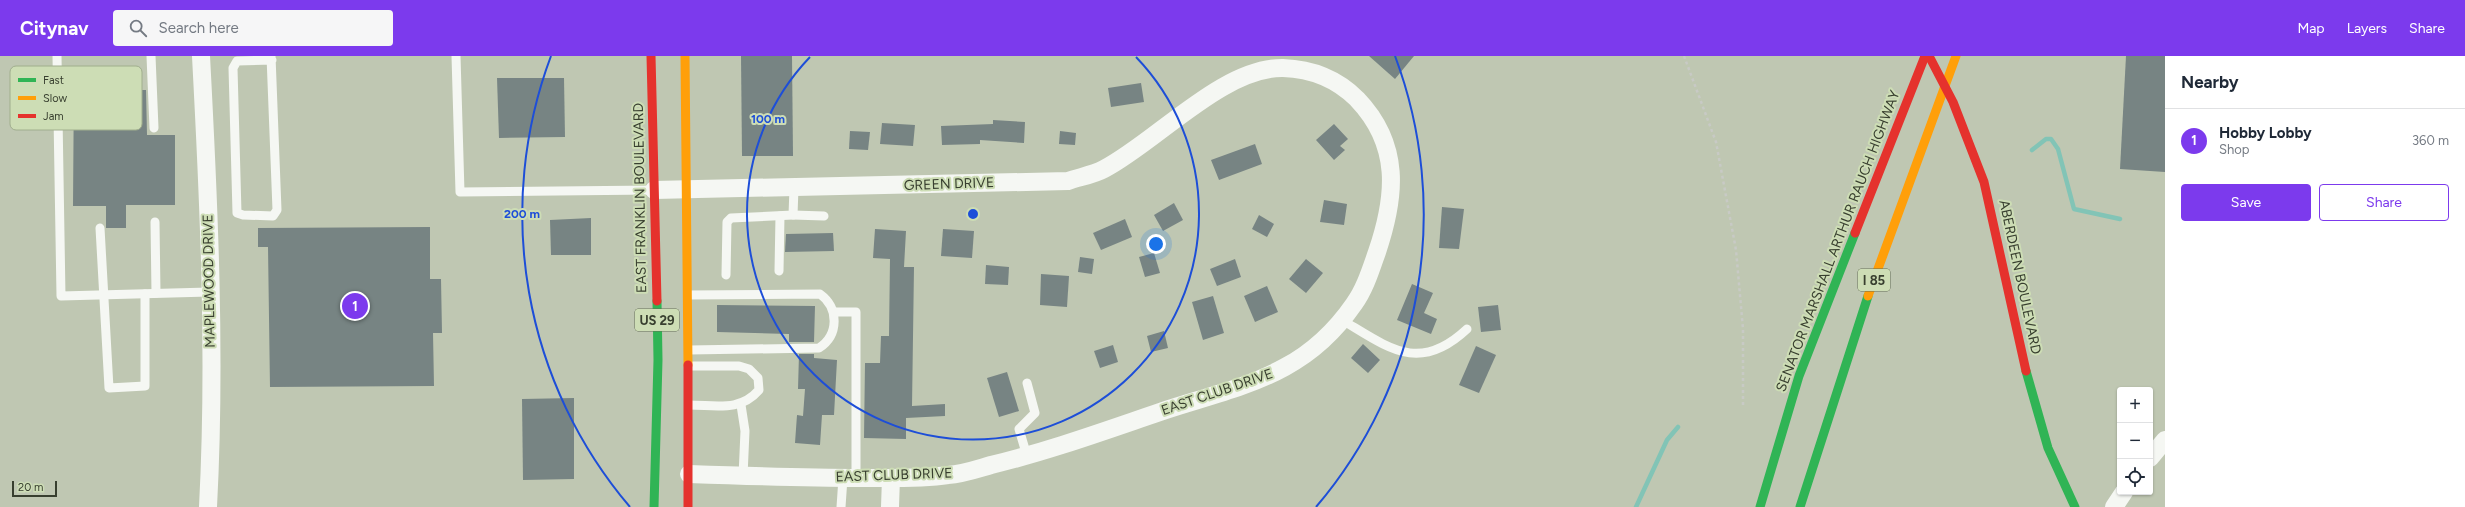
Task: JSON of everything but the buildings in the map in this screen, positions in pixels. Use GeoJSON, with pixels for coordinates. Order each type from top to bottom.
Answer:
{"type":"FeatureCollection","features":[{"type":"Feature","properties":{"kind":"main road","name":"EAST FRANKLIN BOULEVARD"},"geometry":{"type":"LineString","coordinates":[[651,56],[658,360],[654,507]]}},
{"type":"Feature","properties":{"kind":"main road","name":"US 29"},"geometry":{"type":"LineString","coordinates":[[685,56],[688,191],[688,507]]}},
{"type":"Feature","properties":{"kind":"main road","name":"SENATOR MARSHALL ARTHUR RAUCH HIGHWAY"},"geometry":{"type":"LineString","coordinates":[[1760,507],[1799,376],[1925,56]]}},
{"type":"Feature","properties":{"kind":"main road","name":"ABERDEEN BOULEVARD"},"geometry":{"type":"LineString","coordinates":[[1929,56],[1974,151],[1997,232],[2033,402],[2048,448],[2075,507]]}},
{"type":"Feature","properties":{"kind":"main road","name":"I 85"},"geometry":{"type":"LineString","coordinates":[[1800,507],[1854,336],[1956,56]]}},
{"type":"Feature","properties":{"kind":"street","name":"MAPLEWOOD DRIVE"},"geometry":{"type":"LineString","coordinates":[[201,56],[212,420],[208,507]]}},
{"type":"Feature","properties":{"kind":"street","name":"EAST CLUB DRIVE"},"geometry":{"type":"LineString","coordinates":[[689,474],[849,478],[948,476],[1027,456],[1236,387],[1281,369],[1310,352],[1342,320],[1356,302],[1370,272],[1390,207],[1392,174],[1385,141],[1368,111],[1344,86],[1314,72],[1281,68],[1248,75],[1218,90]]}},
{"type":"Feature","properties":{"kind":"street","name":"GREEN DRIVE"},"geometry":{"type":"LineString","coordinates":[[654,190],[688,191],[1068,181],[1101,171],[1218,90]]}},
{"type":"Feature","properties":{"kind":"street"},"geometry":{"type":"LineString","coordinates":[[2153,454],[2165,440]]}},
{"type":"Feature","properties":{"kind":"street"},"geometry":{"type":"LineString","coordinates":[[890,507],[891,478]]}},
{"type":"Feature","properties":{"kind":"street"},"geometry":{"type":"LineString","coordinates":[[2114,507],[2122,495]]}},
{"type":"Feature","properties":{"kind":"lane"},"geometry":{"type":"LineString","coordinates":[[57,56],[57,66]]}},
{"type":"Feature","properties":{"kind":"lane"},"geometry":{"type":"LineString","coordinates":[[151,56],[154,128]]}},
{"type":"Feature","properties":{"kind":"lane"},"geometry":{"type":"LineString","coordinates":[[456,56],[460,192],[654,190]]}},
{"type":"Feature","properties":{"kind":"lane"},"geometry":{"type":"LineString","coordinates":[[271,58],[277,210],[273,216],[243,215],[237,213],[233,68],[237,61],[271,58]]}},
{"type":"Feature","properties":{"kind":"lane"},"geometry":{"type":"LineString","coordinates":[[59,130],[62,296],[209,292]]}},
{"type":"Feature","properties":{"kind":"lane"},"geometry":{"type":"LineString","coordinates":[[794,188],[794,215]]}},
{"type":"Feature","properties":{"kind":"lane"},"geometry":{"type":"LineString","coordinates":[[726,276],[727,222],[731,218],[794,215],[824,216]]}},
{"type":"Feature","properties":{"kind":"lane"},"geometry":{"type":"LineString","coordinates":[[779,270],[780,216]]}},
{"type":"Feature","properties":{"kind":"lane"},"geometry":{"type":"LineString","coordinates":[[155,222],[156,294]]}},
{"type":"Feature","properties":{"kind":"lane"},"geometry":{"type":"LineString","coordinates":[[100,228],[105,295],[109,388],[145,386],[145,294]]}},
{"type":"Feature","properties":{"kind":"lane"},"geometry":{"type":"LineString","coordinates":[[688,296],[820,294],[829,301],[834,312],[833,330],[827,343],[819,348],[689,350]]}},
{"type":"Feature","properties":{"kind":"lane"},"geometry":{"type":"LineString","coordinates":[[834,312],[856,312],[849,478],[841,507]]}},
{"type":"Feature","properties":{"kind":"lane"},"geometry":{"type":"LineString","coordinates":[[1342,320],[1384,345],[1398,351],[1418,355],[1435,351],[1453,343],[1467,329]]}},
{"type":"Feature","properties":{"kind":"lane"},"geometry":{"type":"LineString","coordinates":[[689,366],[739,366],[749,369],[758,378],[759,390],[751,399],[741,405],[689,405]]}},
{"type":"Feature","properties":{"kind":"lane"},"geometry":{"type":"LineString","coordinates":[[1027,383],[1035,413],[1019,429],[1027,456]]}},
{"type":"Feature","properties":{"kind":"lane"},"geometry":{"type":"LineString","coordinates":[[741,405],[744,430],[743,476]]}},
{"type":"Feature","properties":{"kind":"path"},"geometry":{"type":"LineString","coordinates":[[1684,56],[1716,142],[1736,250],[1743,329],[1743,405]]}},
{"type":"Feature","properties":{"kind":"waterway"},"geometry":{"type":"LineString","coordinates":[[2032,150],[2046,139],[2051,139],[2058,149],[2074,209],[2120,219]]}},
{"type":"Feature","properties":{"kind":"waterway"},"geometry":{"type":"LineString","coordinates":[[1636,507],[1667,440],[1678,427]]}},
{"type":"Feature","properties":{"kind":"traffic: fast"},"geometry":{"type":"LineString","coordinates":[[1760,507],[1799,376],[1855,233]]}},
{"type":"Feature","properties":{"kind":"traffic: fast"},"geometry":{"type":"LineString","coordinates":[[1800,507],[1868,296]]}},
{"type":"Feature","properties":{"kind":"traffic: fast"},"geometry":{"type":"LineString","coordinates":[[654,507],[658,360],[657,301]]}},
{"type":"Feature","properties":{"kind":"traffic: fast"},"geometry":{"type":"LineString","coordinates":[[2026,371],[2048,448],[2075,507]]}},
{"type":"Feature","properties":{"kind":"traffic: slow"},"geometry":{"type":"LineString","coordinates":[[685,56],[688,365]]}},
{"type":"Feature","properties":{"kind":"traffic: slow"},"geometry":{"type":"LineString","coordinates":[[1868,296],[1956,56]]}},
{"type":"Feature","properties":{"kind":"traffic: jam"},"geometry":{"type":"LineString","coordinates":[[651,56],[657,301]]}},
{"type":"Feature","properties":{"kind":"traffic: jam"},"geometry":{"type":"LineString","coordinates":[[1855,233],[1925,56]]}},
{"type":"Feature","properties":{"kind":"traffic: jam"},"geometry":{"type":"LineString","coordinates":[[1929,56],[1953,102],[1984,182],[2026,371]]}},
{"type":"Feature","properties":{"kind":"traffic: jam"},"geometry":{"type":"LineString","coordinates":[[688,365],[688,507]]}},
{"type":"Feature","properties":{"kind":"place","name":"Hobby Lobby"},"geometry":{"type":"Point","coordinates":[355,306]}}]}
